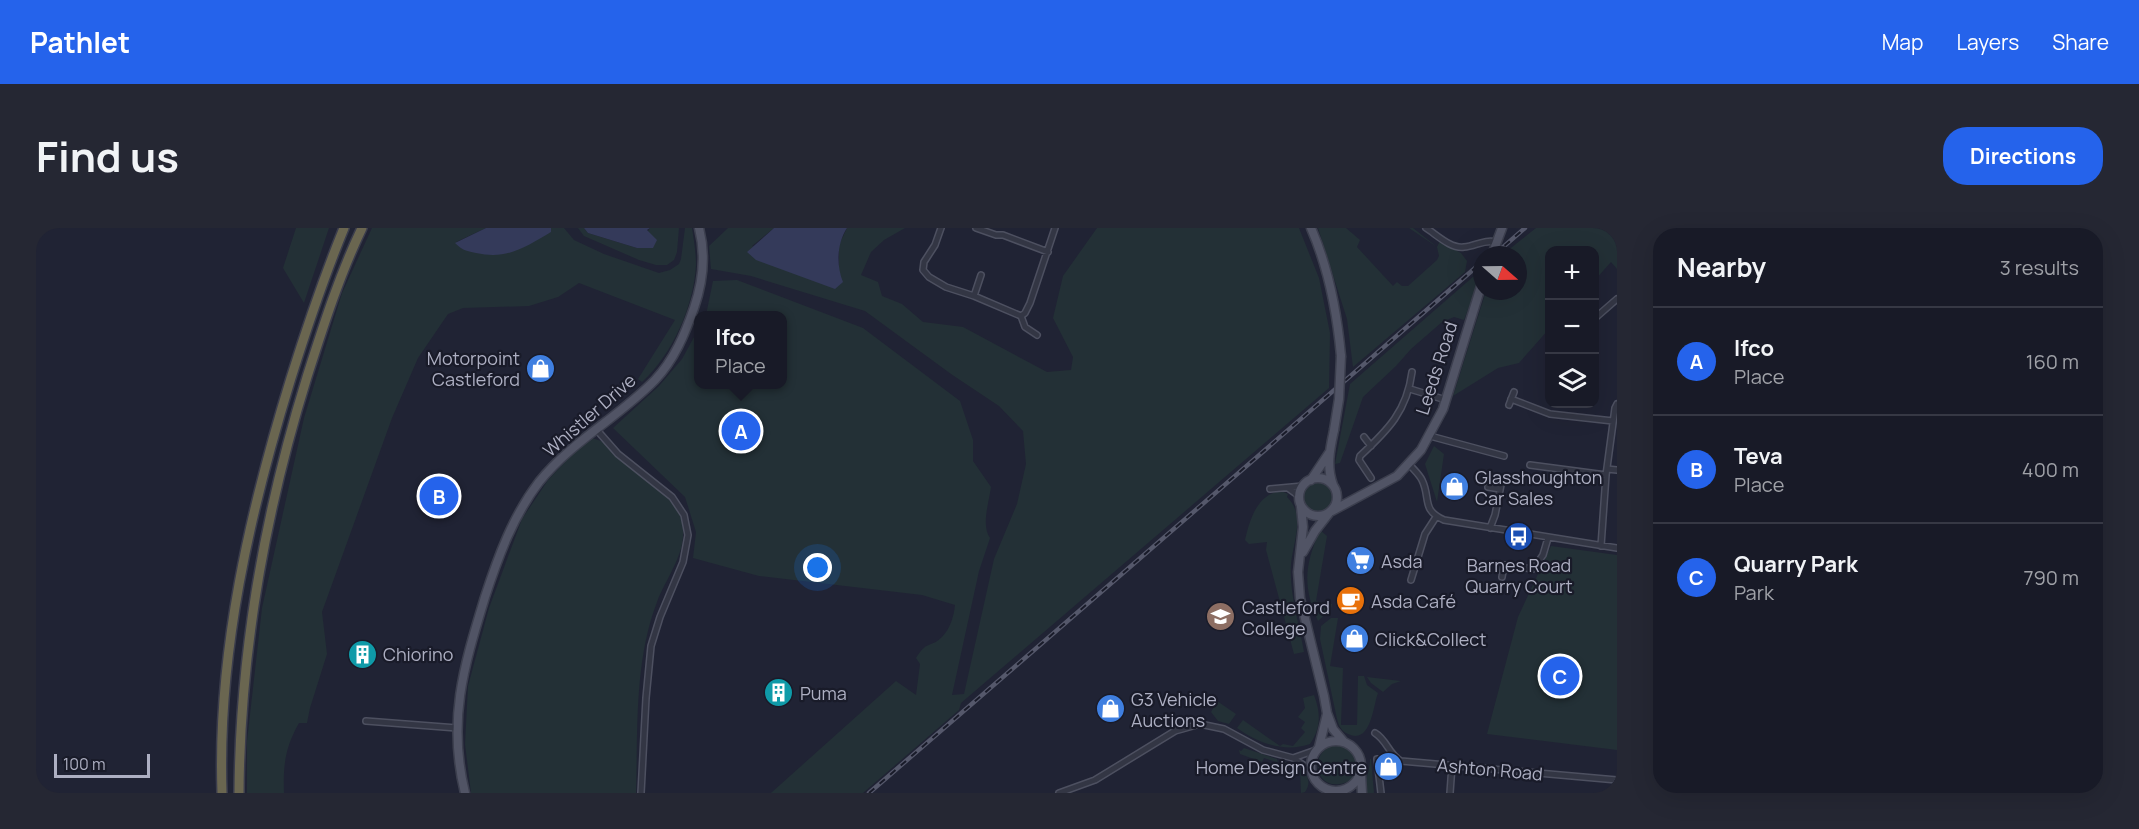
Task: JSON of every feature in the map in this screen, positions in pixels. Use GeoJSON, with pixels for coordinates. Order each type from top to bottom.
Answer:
{"type":"FeatureCollection","features":[{"type":"Feature","properties":{"kind":"highway"},"geometry":{"type":"LineString","coordinates":[[222,793],[228,659],[237,596],[249,537],[278,420],[324,276],[344,228]]}},
{"type":"Feature","properties":{"kind":"highway"},"geometry":{"type":"LineString","coordinates":[[238,793],[244,679],[254,605],[278,483],[291,429],[315,351],[340,280],[362,228]]}},
{"type":"Feature","properties":{"kind":"main road","name":"Whistler Drive"},"geometry":{"type":"LineString","coordinates":[[465,793],[459,764],[457,728],[460,687],[472,638],[509,533],[520,510],[541,480],[573,447],[656,379],[671,359],[684,336],[698,298],[703,270],[703,249],[699,228]]}},
{"type":"Feature","properties":{"kind":"main road"},"geometry":{"type":"LineString","coordinates":[[1301,555],[1337,500],[1329,475],[1329,453],[1340,388],[1341,356],[1337,317],[1320,249],[1311,228]]}},
{"type":"Feature","properties":{"kind":"main road"},"geometry":{"type":"LineString","coordinates":[[1495,246],[1502,228]]}},
{"type":"Feature","properties":{"kind":"main road","name":"Leeds Road"},"geometry":{"type":"LineString","coordinates":[[1330,512],[1354,497],[1378,488],[1397,476],[1421,450],[1446,400],[1477,300]]}},
{"type":"Feature","properties":{"kind":"main road"},"geometry":{"type":"LineString","coordinates":[[1329,453],[1311,480],[1303,486],[1299,496],[1303,527],[1298,573],[1300,598],[1327,713],[1333,729],[1357,752],[1361,761],[1362,793]]}},
{"type":"Feature","properties":{"kind":"main road"},"geometry":{"type":"LineString","coordinates":[[1311,480],[1324,479],[1342,494],[1354,497]]}},
{"type":"Feature","properties":{"kind":"main road"},"geometry":{"type":"LineString","coordinates":[[1301,507],[1310,515],[1318,517],[1330,512]]}},
{"type":"Feature","properties":{"kind":"main road"},"geometry":{"type":"LineString","coordinates":[[1313,793],[1311,763],[1318,748],[1327,713]]}},
{"type":"Feature","properties":{"kind":"main road"},"geometry":{"type":"LineString","coordinates":[[1318,748],[1331,741],[1344,742]]}},
{"type":"Feature","properties":{"kind":"main road"},"geometry":{"type":"LineString","coordinates":[[1312,774],[1323,787],[1333,792],[1352,785],[1360,771]]}},
{"type":"Feature","properties":{"kind":"street"},"geometry":{"type":"LineString","coordinates":[[941,228],[935,245],[924,262],[923,270],[929,277],[946,287],[1021,316],[1025,327],[1037,335]]}},
{"type":"Feature","properties":{"kind":"street"},"geometry":{"type":"LineString","coordinates":[[976,228],[1003,235],[1048,252]]}},
{"type":"Feature","properties":{"kind":"street"},"geometry":{"type":"LineString","coordinates":[[1021,316],[1025,314],[1030,303],[1055,228]]}},
{"type":"Feature","properties":{"kind":"street"},"geometry":{"type":"LineString","coordinates":[[1426,228],[1455,246],[1464,247],[1483,241],[1497,242]]}},
{"type":"Feature","properties":{"kind":"street"},"geometry":{"type":"LineString","coordinates":[[974,296],[981,275]]}},
{"type":"Feature","properties":{"kind":"street"},"geometry":{"type":"LineString","coordinates":[[1599,315],[1617,299]]}},
{"type":"Feature","properties":{"kind":"street"},"geometry":{"type":"LineString","coordinates":[[1371,478],[1359,460],[1360,456],[1385,433],[1401,410],[1410,389],[1412,372]]}},
{"type":"Feature","properties":{"kind":"street"},"geometry":{"type":"LineString","coordinates":[[1410,389],[1446,400]]}},
{"type":"Feature","properties":{"kind":"street"},"geometry":{"type":"LineString","coordinates":[[1514,392],[1510,402],[1550,414],[1613,421]]}},
{"type":"Feature","properties":{"kind":"street"},"geometry":{"type":"LineString","coordinates":[[1601,546],[1606,472],[1617,404]]}},
{"type":"Feature","properties":{"kind":"street"},"geometry":{"type":"LineString","coordinates":[[596,429],[618,454],[672,497],[684,515],[688,535],[683,562],[660,617],[651,646],[646,698],[642,793]]}},
{"type":"Feature","properties":{"kind":"street"},"geometry":{"type":"LineString","coordinates":[[1430,436],[1504,456]]}},
{"type":"Feature","properties":{"kind":"street"},"geometry":{"type":"LineString","coordinates":[[1364,437],[1371,446]]}},
{"type":"Feature","properties":{"kind":"street"},"geometry":{"type":"LineString","coordinates":[[1409,464],[1421,478],[1429,509],[1436,517],[1617,548]]}},
{"type":"Feature","properties":{"kind":"street"},"geometry":{"type":"LineString","coordinates":[[1530,465],[1606,472],[1617,470]]}},
{"type":"Feature","properties":{"kind":"street"},"geometry":{"type":"LineString","coordinates":[[1490,528],[1502,480]]}},
{"type":"Feature","properties":{"kind":"street"},"geometry":{"type":"LineString","coordinates":[[1270,489],[1303,486]]}},
{"type":"Feature","properties":{"kind":"street"},"geometry":{"type":"LineString","coordinates":[[1286,487],[1299,496]]}},
{"type":"Feature","properties":{"kind":"street"},"geometry":{"type":"LineString","coordinates":[[1488,487],[1500,489]]}},
{"type":"Feature","properties":{"kind":"street"},"geometry":{"type":"LineString","coordinates":[[1411,580],[1425,534],[1436,517]]}},
{"type":"Feature","properties":{"kind":"street"},"geometry":{"type":"LineString","coordinates":[[1502,577],[1504,565],[1533,569],[1543,555],[1548,538]]}},
{"type":"Feature","properties":{"kind":"street"},"geometry":{"type":"LineString","coordinates":[[366,721],[457,728]]}},
{"type":"Feature","properties":{"kind":"street"},"geometry":{"type":"LineString","coordinates":[[1059,793],[1095,780],[1175,731],[1200,724],[1224,729],[1263,750],[1293,758],[1312,774]]}},
{"type":"Feature","properties":{"kind":"street","name":"Ashton Road"},"geometry":{"type":"LineString","coordinates":[[1375,733],[1382,738],[1397,760],[1617,780]]}},
{"type":"Feature","properties":{"kind":"street"},"geometry":{"type":"LineString","coordinates":[[1293,758],[1318,748]]}},
{"type":"Feature","properties":{"kind":"street"},"geometry":{"type":"LineString","coordinates":[[1377,759],[1381,793]]}},
{"type":"Feature","properties":{"kind":"street"},"geometry":{"type":"LineString","coordinates":[[1450,793],[1452,765]]}},
{"type":"Feature","properties":{"kind":"shaded area"},"geometry":{"type":"Polygon","coordinates":[[[296,228],[329,228],[304,303],[283,268],[296,228]]]}},
{"type":"Feature","properties":{"kind":"shaded area"},"geometry":{"type":"Polygon","coordinates":[[[372,228],[486,228],[456,242],[551,232],[551,228],[564,228],[574,240],[604,254],[659,273],[679,264],[685,228],[692,228],[696,260],[691,297],[672,344],[653,371],[642,382],[638,379],[675,320],[579,283],[558,297],[529,306],[463,308],[448,314],[418,358],[392,418],[322,612],[327,654],[307,723],[299,723],[288,749],[284,793],[247,793],[247,741],[262,608],[304,418],[342,293],[372,228]]]}},
{"type":"Feature","properties":{"kind":"shaded area"},"geometry":{"type":"Polygon","coordinates":[[[578,228],[584,228],[588,233],[637,248],[650,228],[679,228],[677,252],[674,260],[667,265],[656,265],[584,236],[578,228]]]}},
{"type":"Feature","properties":{"kind":"shaded area"},"geometry":{"type":"Polygon","coordinates":[[[728,228],[774,228],[752,246],[839,274],[839,245],[847,228],[905,228],[884,240],[871,252],[861,275],[878,282],[882,296],[902,304],[923,322],[963,327],[1047,372],[1071,370],[1073,357],[1053,318],[1063,276],[1097,228],[1299,228],[1319,278],[1330,333],[1329,388],[961,703],[959,710],[863,793],[771,793],[896,681],[916,695],[920,664],[916,658],[926,646],[945,634],[954,614],[955,605],[922,595],[759,576],[693,558],[696,532],[685,497],[613,428],[659,386],[682,359],[694,337],[694,389],[787,389],[787,311],[707,311],[713,281],[737,280],[863,328],[960,401],[973,440],[973,461],[991,487],[986,520],[987,533],[990,538],[979,571],[952,695],[964,694],[994,559],[1017,504],[1026,464],[1023,431],[999,406],[865,311],[751,276],[711,269],[709,246],[728,228]]]}},
{"type":"Feature","properties":{"kind":"shaded area"},"geometry":{"type":"Polygon","coordinates":[[[1318,228],[1346,228],[1360,240],[1357,247],[1393,286],[1397,282],[1402,286],[1408,286],[1437,260],[1439,256],[1437,247],[1440,241],[1461,253],[1467,261],[1465,272],[1353,367],[1347,319],[1318,228]]]}},
{"type":"Feature","properties":{"kind":"shaded area"},"geometry":{"type":"Polygon","coordinates":[[[1409,228],[1413,228],[1437,247],[1409,228]]]}},
{"type":"Feature","properties":{"kind":"shaded area"},"geometry":{"type":"Polygon","coordinates":[[[1536,228],[1617,228],[1617,269],[1611,262],[1599,276],[1599,246],[1545,246],[1545,334],[1519,363],[1498,368],[1453,396],[1483,300],[1527,300],[1527,246],[1513,246],[1536,228]]]}},
{"type":"Feature","properties":{"kind":"shaded area"},"geometry":{"type":"Polygon","coordinates":[[[1473,277],[1473,297],[1464,320],[1454,317],[1442,322],[1363,397],[1340,463],[1335,464],[1350,384],[1473,277]]]}},
{"type":"Feature","properties":{"kind":"shaded area"},"geometry":{"type":"Polygon","coordinates":[[[592,438],[601,441],[657,486],[675,507],[683,527],[681,550],[657,602],[644,648],[637,721],[636,793],[471,793],[465,744],[468,686],[489,608],[522,519],[548,480],[578,448],[592,438]]]}},
{"type":"Feature","properties":{"kind":"shaded area"},"geometry":{"type":"Polygon","coordinates":[[[1434,446],[1444,454],[1437,502],[1425,464],[1434,446]]]}},
{"type":"Feature","properties":{"kind":"shaded area"},"geometry":{"type":"Polygon","coordinates":[[[1318,483],[1328,487],[1332,497],[1328,507],[1318,511],[1308,507],[1304,497],[1308,487],[1318,483]]]}},
{"type":"Feature","properties":{"kind":"shaded area"},"geometry":{"type":"Polygon","coordinates":[[[1281,491],[1288,494],[1287,497],[1293,504],[1297,520],[1291,575],[1304,652],[1294,654],[1266,550],[1267,542],[1249,544],[1245,540],[1252,516],[1260,502],[1273,493],[1281,491]]]}},
{"type":"Feature","properties":{"kind":"shaded area"},"geometry":{"type":"Polygon","coordinates":[[[1320,530],[1327,536],[1316,601],[1332,604],[1331,609],[1318,621],[1309,597],[1307,575],[1311,554],[1320,530]]]}},
{"type":"Feature","properties":{"kind":"shaded area"},"geometry":{"type":"Polygon","coordinates":[[[1551,546],[1617,555],[1617,750],[1487,734],[1518,617],[1551,546]]]}},
{"type":"Feature","properties":{"kind":"shaded area"},"geometry":{"type":"Polygon","coordinates":[[[1331,618],[1338,618],[1330,666],[1343,668],[1341,725],[1357,725],[1358,676],[1364,676],[1367,685],[1378,693],[1370,722],[1362,734],[1356,736],[1342,730],[1337,719],[1320,639],[1321,626],[1331,618]]]}},
{"type":"Feature","properties":{"kind":"shaded area"},"geometry":{"type":"Polygon","coordinates":[[[1367,677],[1401,681],[1392,684],[1383,692],[1367,677]]]}},
{"type":"Feature","properties":{"kind":"shaded area"},"geometry":{"type":"Polygon","coordinates":[[[1314,695],[1319,721],[1310,744],[1300,747],[1281,747],[1262,742],[1237,728],[1243,720],[1280,746],[1283,744],[1293,746],[1305,732],[1301,728],[1305,722],[1298,717],[1305,708],[1303,698],[1314,695]]]}},
{"type":"Feature","properties":{"kind":"shaded area"},"geometry":{"type":"Polygon","coordinates":[[[1217,701],[1236,714],[1229,724],[1218,721],[1211,712],[1217,701]]]}},
{"type":"Feature","properties":{"kind":"shaded area"},"geometry":{"type":"Polygon","coordinates":[[[1334,745],[1343,746],[1349,750],[1356,763],[1353,776],[1340,784],[1325,781],[1318,769],[1320,755],[1334,745]]]}},
{"type":"Feature","properties":{"kind":"shaded area"},"geometry":{"type":"Polygon","coordinates":[[[1244,748],[1277,759],[1279,767],[1275,768],[1276,762],[1264,758],[1262,762],[1240,754],[1239,750],[1244,748]]]}},
{"type":"Feature","properties":{"kind":"shaded area"},"geometry":{"type":"Polygon","coordinates":[[[1370,759],[1374,793],[1365,793],[1365,784],[1370,759]]]}},
{"type":"Feature","properties":{"kind":"shaded area"},"geometry":{"type":"Polygon","coordinates":[[[1281,761],[1299,769],[1291,766],[1282,767],[1281,761]]]}},
{"type":"Feature","properties":{"kind":"shaded area"},"geometry":{"type":"Polygon","coordinates":[[[1300,769],[1308,780],[1305,792],[1301,793],[1300,769]]]}},
{"type":"Feature","properties":{"kind":"water"},"geometry":{"type":"Polygon","coordinates":[[[486,228],[551,228],[551,232],[516,251],[498,255],[469,252],[455,243],[486,228]]]}},
{"type":"Feature","properties":{"kind":"water"},"geometry":{"type":"Polygon","coordinates":[[[584,228],[650,228],[647,230],[657,240],[653,248],[637,248],[588,233],[584,228]]]}},
{"type":"Feature","properties":{"kind":"water"},"geometry":{"type":"Polygon","coordinates":[[[774,228],[847,228],[841,240],[839,254],[839,268],[843,282],[835,289],[756,260],[747,252],[774,228]]]}},
{"type":"Feature","properties":{"kind":"railway"},"geometry":{"type":"LineString","coordinates":[[1504,246],[1525,228]]}},
{"type":"Feature","properties":{"kind":"railway"},"geometry":{"type":"LineString","coordinates":[[869,793],[1473,270]]}},
{"type":"Feature","properties":{"kind":"place","name":"Motorpoint Castleford"},"geometry":{"type":"Point","coordinates":[541,368]}},
{"type":"Feature","properties":{"kind":"place","name":"Ifco"},"geometry":{"type":"Point","coordinates":[741,431]}},
{"type":"Feature","properties":{"kind":"place","name":"Glasshoughton Car Sales"},"geometry":{"type":"Point","coordinates":[1454,487]}},
{"type":"Feature","properties":{"kind":"place","name":"Teva"},"geometry":{"type":"Point","coordinates":[439,496]}},
{"type":"Feature","properties":{"kind":"place","name":"Barnes Road Quarry Court"},"geometry":{"type":"Point","coordinates":[1519,536]}},
{"type":"Feature","properties":{"kind":"place","name":"Asda"},"geometry":{"type":"Point","coordinates":[1360,561]}},
{"type":"Feature","properties":{"kind":"place","name":"Asda Café"},"geometry":{"type":"Point","coordinates":[1350,601]}},
{"type":"Feature","properties":{"kind":"place","name":"Castleford College"},"geometry":{"type":"Point","coordinates":[1221,617]}},
{"type":"Feature","properties":{"kind":"place","name":"Click&Collect"},"geometry":{"type":"Point","coordinates":[1354,639]}},
{"type":"Feature","properties":{"kind":"place","name":"Chiorino"},"geometry":{"type":"Point","coordinates":[362,654]}},
{"type":"Feature","properties":{"kind":"place","name":"Quarry Park"},"geometry":{"type":"Point","coordinates":[1560,676]}},
{"type":"Feature","properties":{"kind":"place","name":"Puma"},"geometry":{"type":"Point","coordinates":[779,693]}},
{"type":"Feature","properties":{"kind":"place","name":"G3 Vehicle Auctions"},"geometry":{"type":"Point","coordinates":[1110,709]}},
{"type":"Feature","properties":{"kind":"place","name":"Home Design Centre"},"geometry":{"type":"Point","coordinates":[1388,767]}}]}
